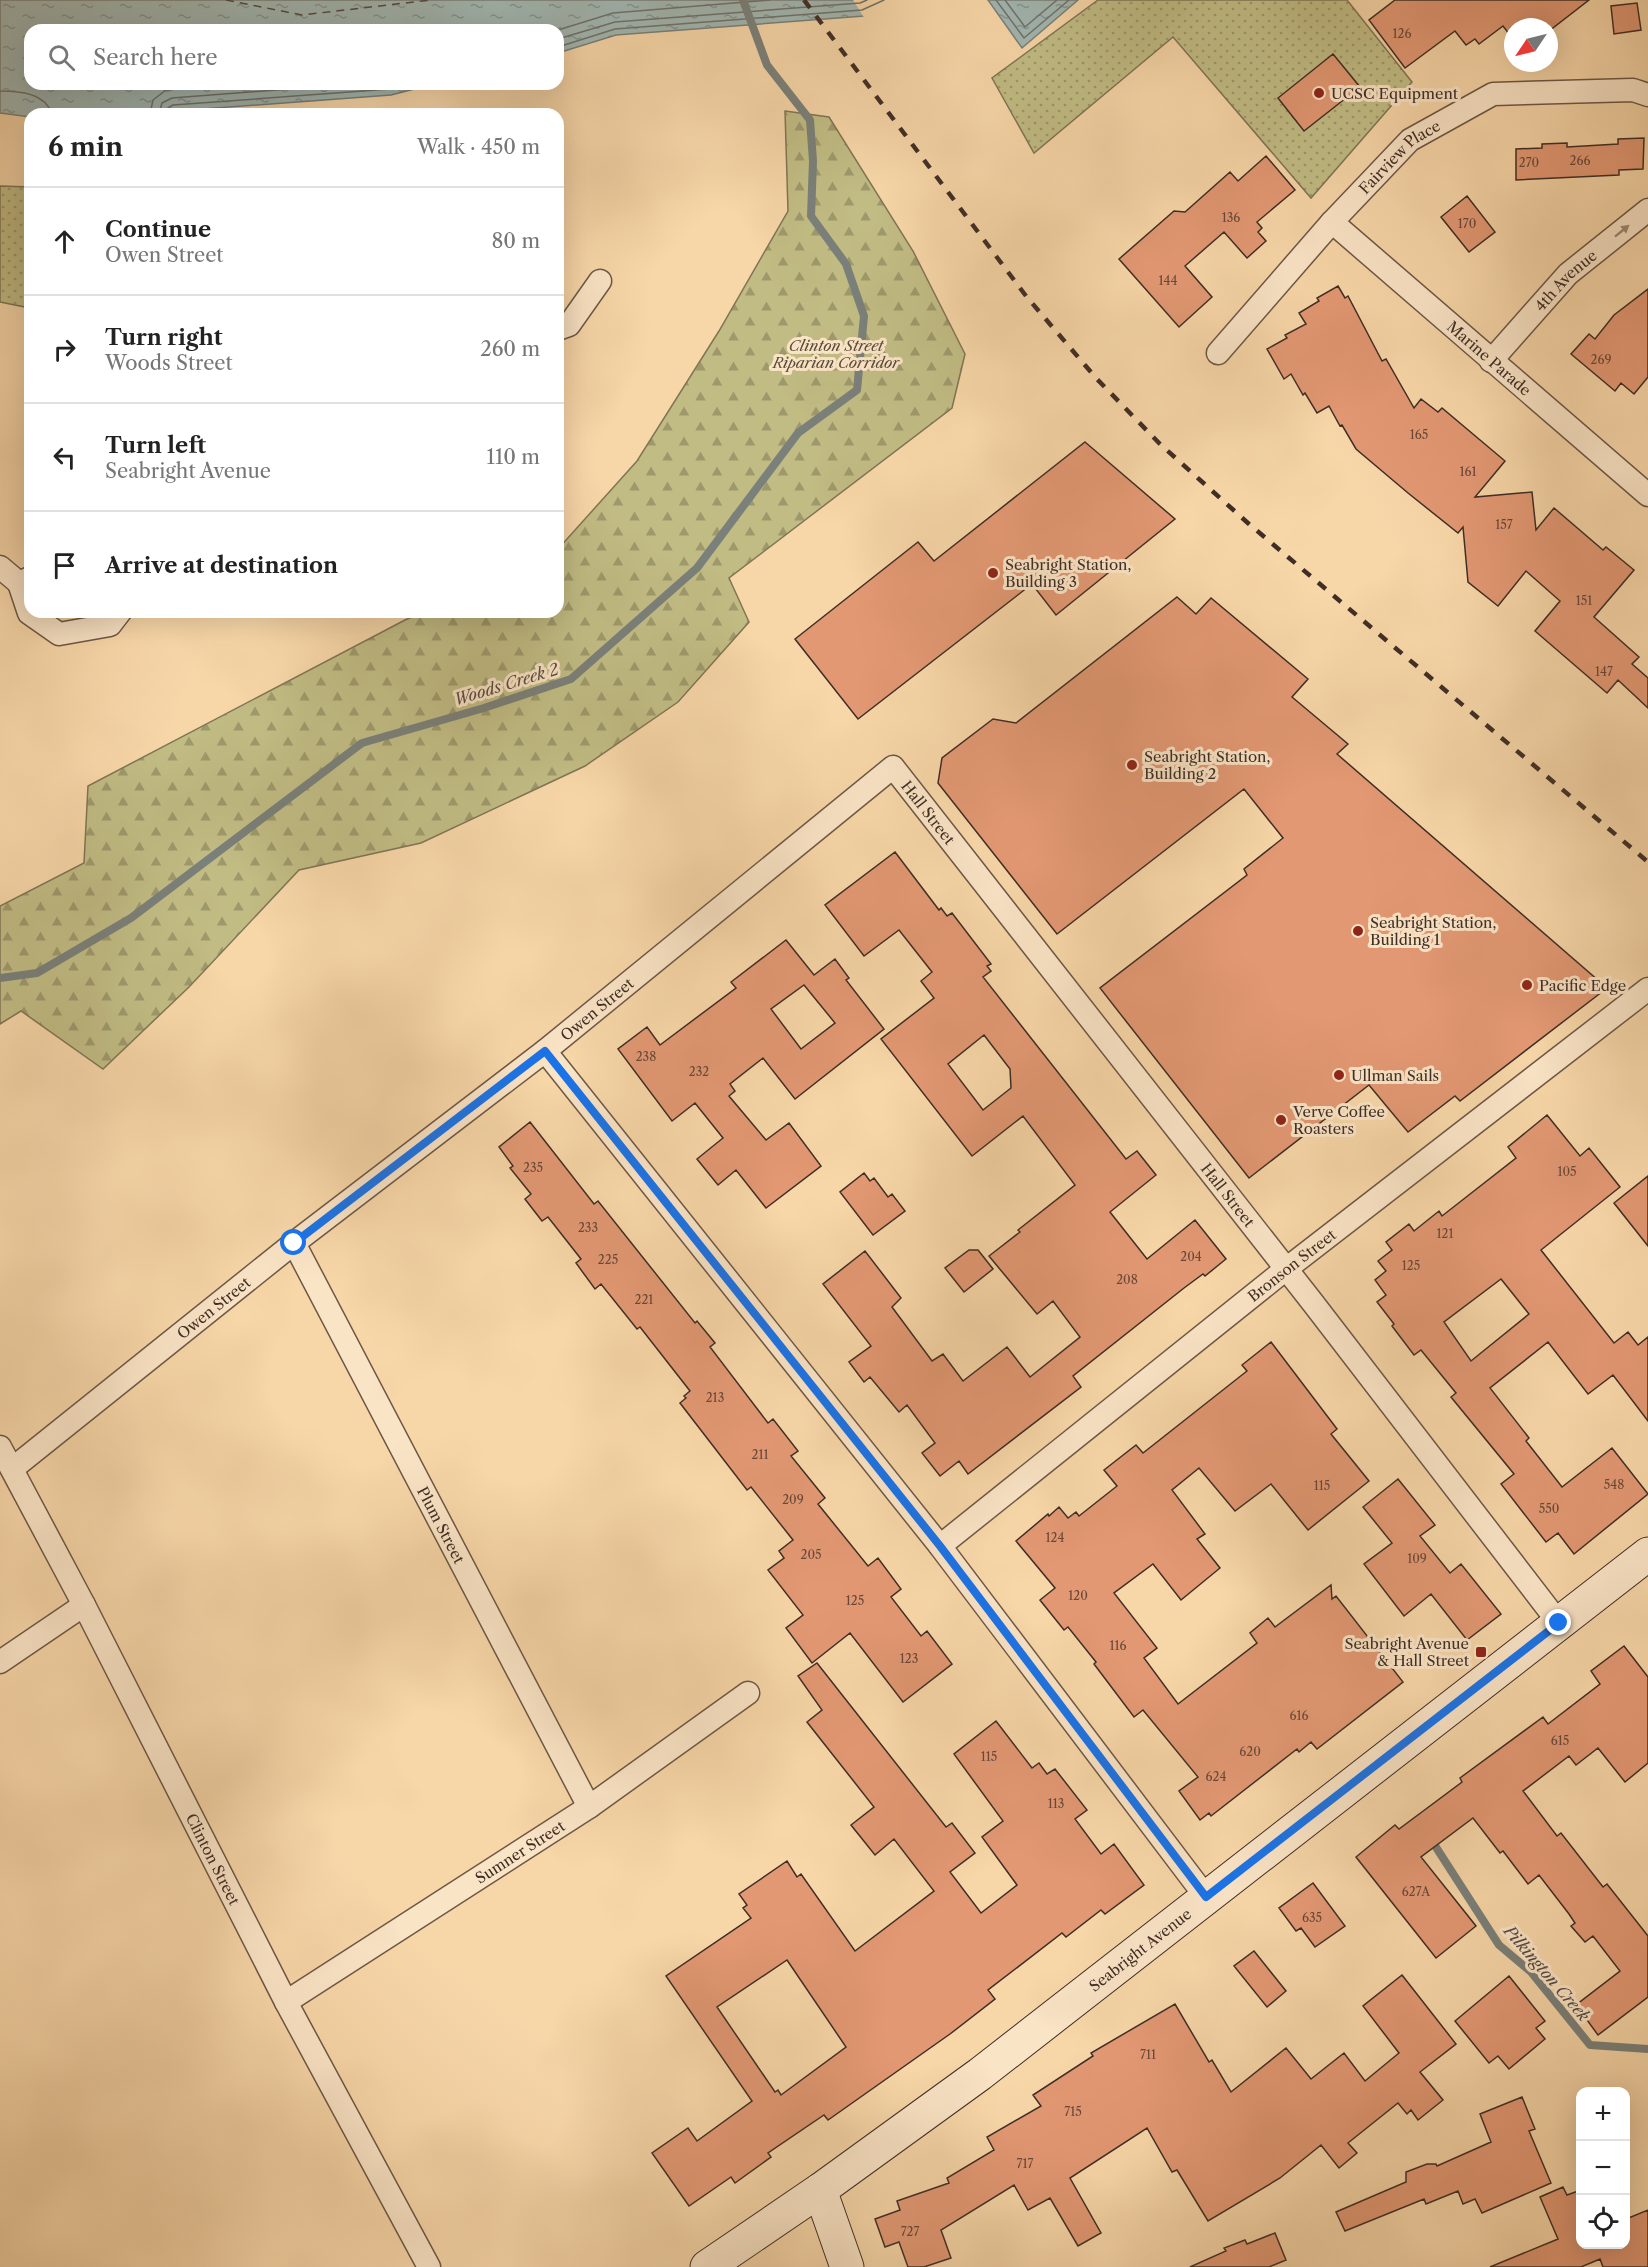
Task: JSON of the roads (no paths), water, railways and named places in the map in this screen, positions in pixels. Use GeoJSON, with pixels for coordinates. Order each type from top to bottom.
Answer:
{"type":"FeatureCollection","features":[{"type":"Feature","properties":{"kind":"main road","name":"Seabright Avenue"},"geometry":{"type":"LineString","coordinates":[[707,2267],[820,2190],[980,2074],[1648,1554]]}},
{"type":"Feature","properties":{"kind":"main road"},"geometry":{"type":"LineString","coordinates":[[820,2190],[847,2267]]}},
{"type":"Feature","properties":{"kind":"street","name":"Fairview Place"},"geometry":{"type":"LineString","coordinates":[[1218,353],[1332,222],[1410,140],[1493,94],[1633,90],[1648,95]]}},
{"type":"Feature","properties":{"kind":"street","name":"4th Avenue"},"geometry":{"type":"LineString","coordinates":[[1491,361],[1568,274],[1648,210]]}},
{"type":"Feature","properties":{"kind":"street","name":"Marine Parade"},"geometry":{"type":"LineString","coordinates":[[1332,222],[1648,495]]}},
{"type":"Feature","properties":{"kind":"street"},"geometry":{"type":"LineString","coordinates":[[564,327],[569,325],[600,281]]}},
{"type":"Feature","properties":{"kind":"street"},"geometry":{"type":"LineString","coordinates":[[0,567],[24,580]]}},
{"type":"Feature","properties":{"kind":"street"},"geometry":{"type":"LineString","coordinates":[[36,618],[59,634],[110,625],[115,618]]}},
{"type":"Feature","properties":{"kind":"street","name":"Owen Street"},"geometry":{"type":"LineString","coordinates":[[12,1469],[294,1243],[545,1051],[893,767]]}},
{"type":"Feature","properties":{"kind":"street","name":"Hall Street"},"geometry":{"type":"LineString","coordinates":[[893,767],[1286,1269],[1559,1623]]}},
{"type":"Feature","properties":{"kind":"street","name":"Bronson Street"},"geometry":{"type":"LineString","coordinates":[[940,1546],[1286,1269],[1648,989]]}},
{"type":"Feature","properties":{"kind":"street"},"geometry":{"type":"LineString","coordinates":[[545,1051],[940,1546],[1206,1897]]}},
{"type":"Feature","properties":{"kind":"street","name":"Plum Street"},"geometry":{"type":"LineString","coordinates":[[294,1243],[589,1807]]}},
{"type":"Feature","properties":{"kind":"street","name":"Clinton Street"},"geometry":{"type":"LineString","coordinates":[[0,1447],[84,1605],[286,2002],[429,2267]]}},
{"type":"Feature","properties":{"kind":"street"},"geometry":{"type":"LineString","coordinates":[[0,1662],[84,1605]]}},
{"type":"Feature","properties":{"kind":"street","name":"Sumner Street"},"geometry":{"type":"LineString","coordinates":[[286,2002],[589,1807],[748,1694]]}},
{"type":"Feature","properties":{"kind":"water"},"geometry":{"type":"Polygon","coordinates":[[[0,0],[897,0],[864,16],[616,35],[564,51],[564,24],[24,24],[24,90],[411,90],[391,95],[215,108],[24,108],[24,116],[0,113],[0,0]]]}},
{"type":"Feature","properties":{"kind":"water"},"geometry":{"type":"Polygon","coordinates":[[[988,0],[1078,0],[1022,48],[988,0]]]}},
{"type":"Feature","properties":{"kind":"waterway","name":"Woods Creek 2"},"geometry":{"type":"LineString","coordinates":[[0,978],[37,973],[131,918],[362,743],[484,708],[571,679],[697,568],[798,433],[857,390],[864,316],[846,264],[811,216],[813,161],[810,120],[767,65],[743,0]]}},
{"type":"Feature","properties":{"kind":"waterway","name":"Pilkington Creek"},"geometry":{"type":"LineString","coordinates":[[1432,1841],[1499,1945],[1531,1972],[1590,2045],[1648,2049]]}},
{"type":"Feature","properties":{"kind":"railway"},"geometry":{"type":"LineString","coordinates":[[804,0],[1026,296],[1096,378],[1160,444],[1249,524],[1648,862]]}},
{"type":"Feature","properties":{"kind":"place","name":"UCSC Equipment"},"geometry":{"type":"Point","coordinates":[1319,93]}},
{"type":"Feature","properties":{"kind":"place","name":"Seabright Station, Building 3"},"geometry":{"type":"Point","coordinates":[993,573]}},
{"type":"Feature","properties":{"kind":"place","name":"Seabright Station, Building 2"},"geometry":{"type":"Point","coordinates":[1132,765]}},
{"type":"Feature","properties":{"kind":"place","name":"Seabright Station, Building 1"},"geometry":{"type":"Point","coordinates":[1358,931]}},
{"type":"Feature","properties":{"kind":"place","name":"Pacific Edge"},"geometry":{"type":"Point","coordinates":[1527,985]}},
{"type":"Feature","properties":{"kind":"place","name":"Ullman Sails"},"geometry":{"type":"Point","coordinates":[1339,1075]}},
{"type":"Feature","properties":{"kind":"place","name":"Verve Coffee Roasters"},"geometry":{"type":"Point","coordinates":[1281,1120]}},
{"type":"Feature","properties":{"kind":"place","name":"Seabright Avenue & Hall Street"},"geometry":{"type":"Point","coordinates":[1481,1652]}},
{"type":"Feature","properties":{"kind":"park label","name":"Clinton Street Riparian Corridor"},"geometry":{"type":"Point","coordinates":[836,354]}}]}
